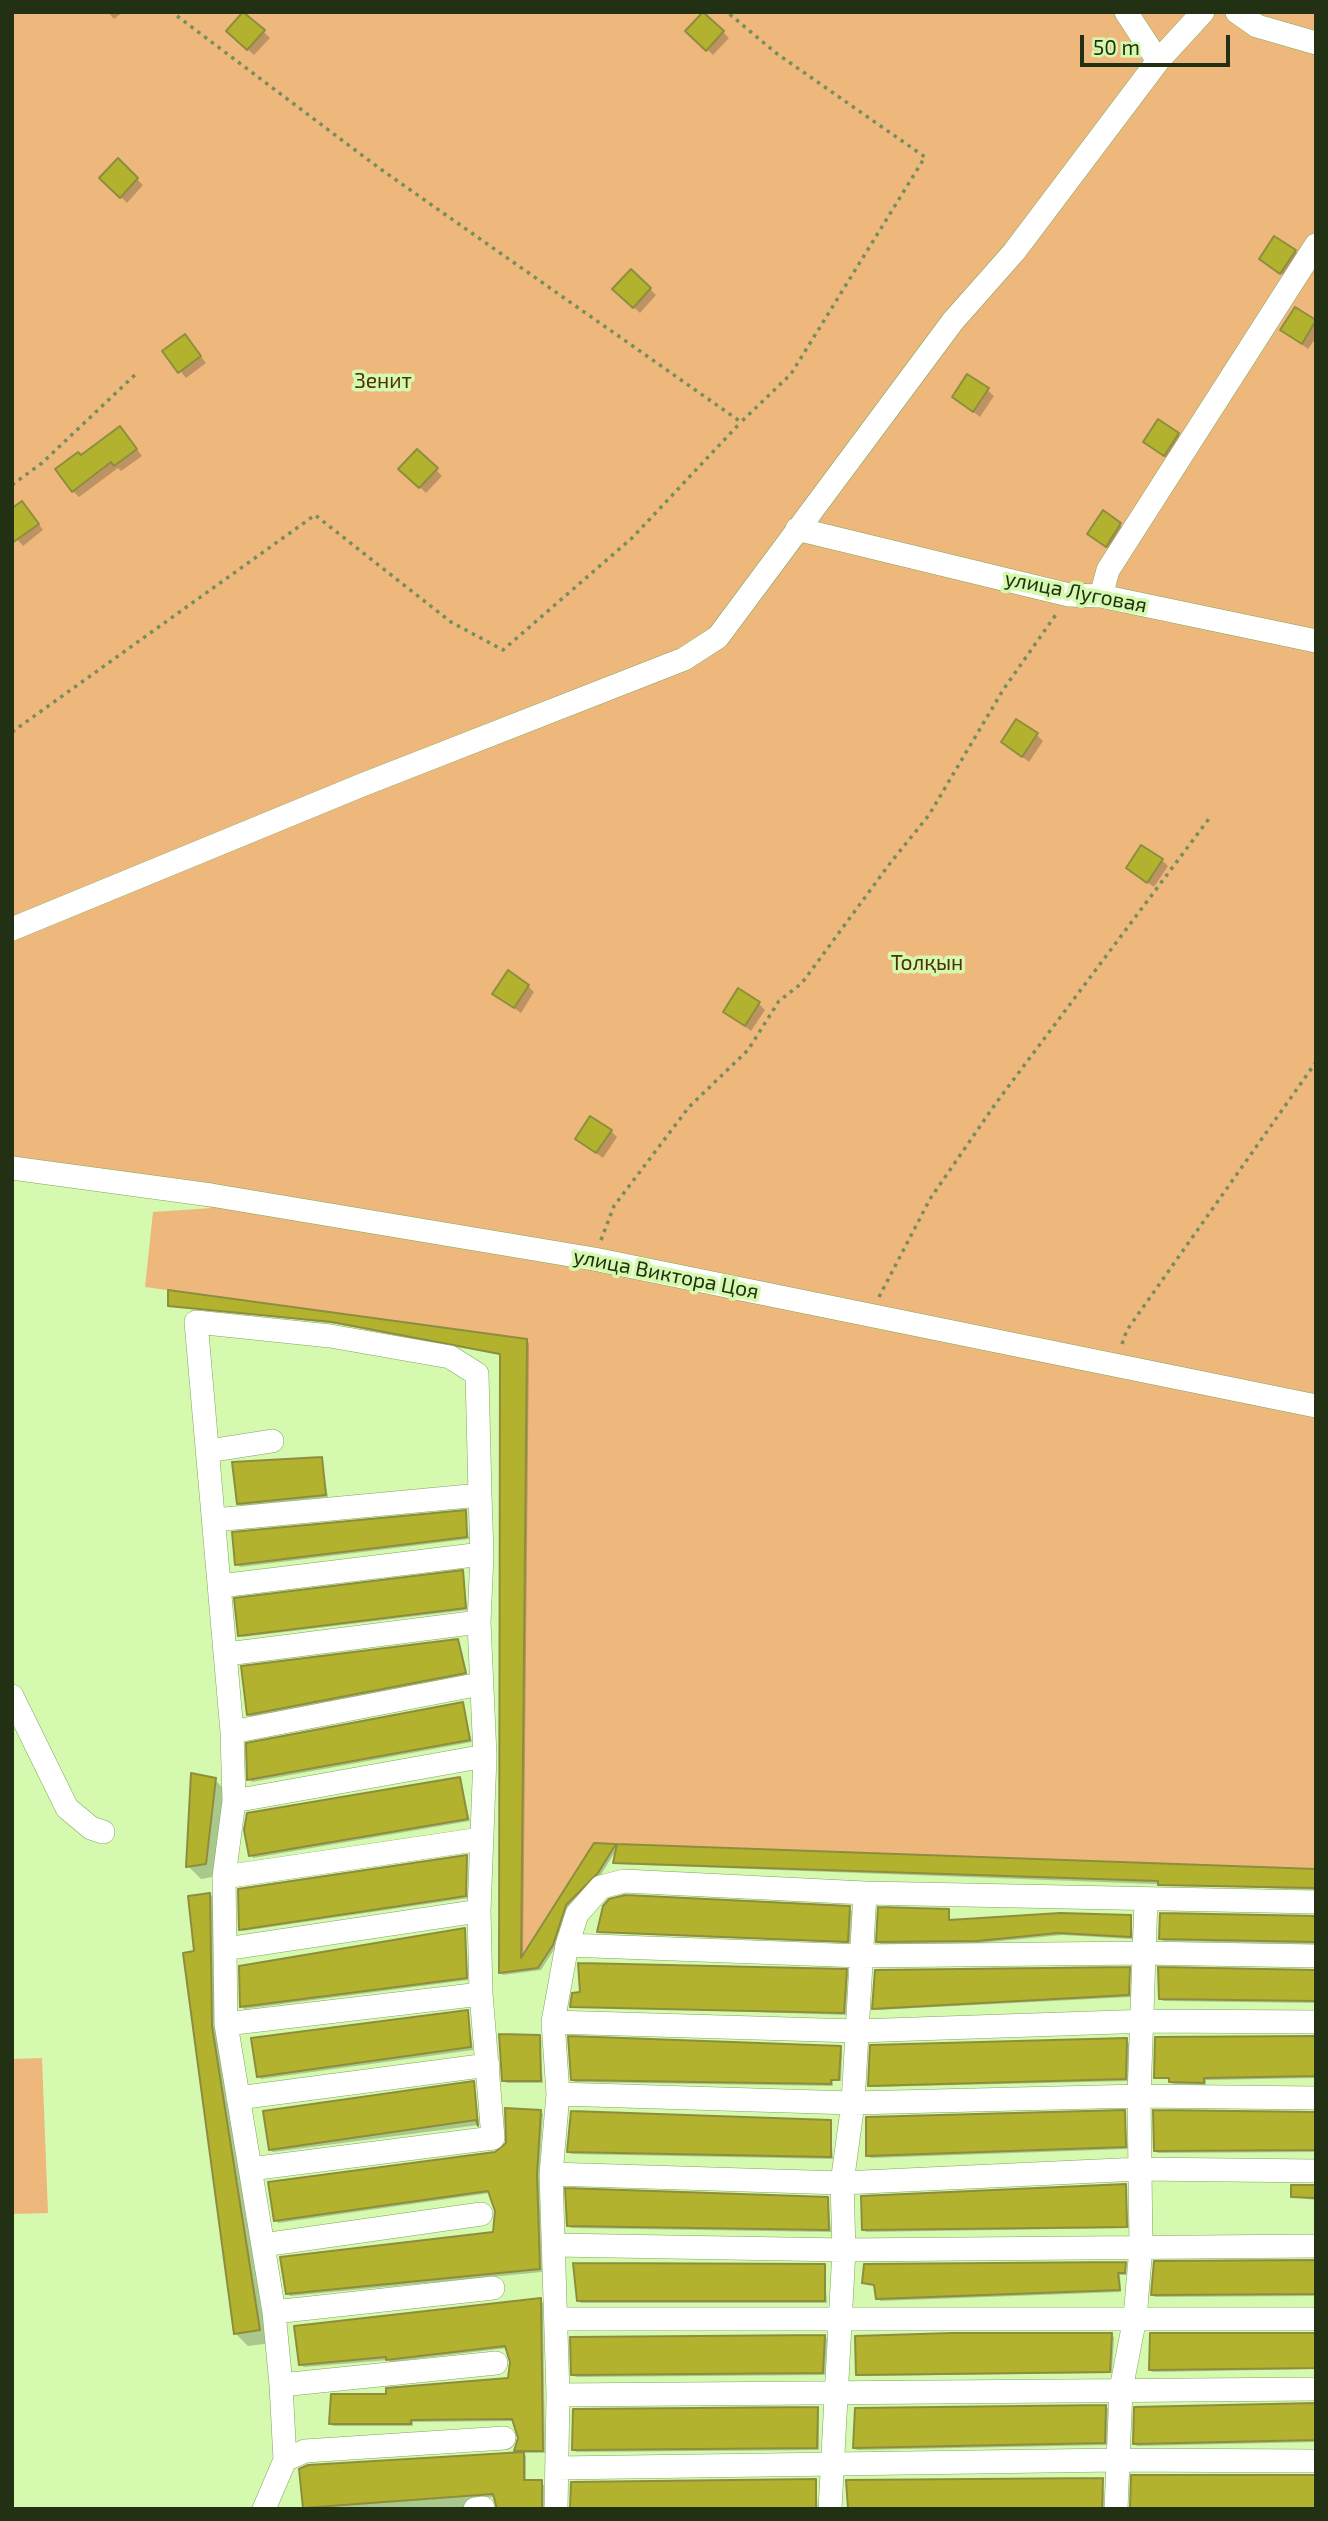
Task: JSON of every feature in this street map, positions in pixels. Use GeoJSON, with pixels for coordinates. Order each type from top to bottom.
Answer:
{"type":"FeatureCollection","features":[{"type":"Feature","properties":{"kind":"street"},"geometry":{"type":"LineString","coordinates":[[1126,12],[1158,61]]}},
{"type":"Feature","properties":{"kind":"street"},"geometry":{"type":"LineString","coordinates":[[12,929],[362,785],[684,659],[718,637],[953,321],[1014,252],[1077,172],[1158,61],[1203,12]]}},
{"type":"Feature","properties":{"kind":"street"},"geometry":{"type":"LineString","coordinates":[[1237,12],[1257,26],[1316,43]]}},
{"type":"Feature","properties":{"kind":"street"},"geometry":{"type":"LineString","coordinates":[[1101,596],[1108,570],[1316,245]]}},
{"type":"Feature","properties":{"kind":"street","name":"улица Луговая"},"geometry":{"type":"LineString","coordinates":[[797,530],[1069,595],[1101,596],[1316,641]]}},
{"type":"Feature","properties":{"kind":"street","name":"улица Виктора Цоя"},"geometry":{"type":"LineString","coordinates":[[12,1168],[211,1195],[594,1259],[1316,1406]]}},
{"type":"Feature","properties":{"kind":"street"},"geometry":{"type":"LineString","coordinates":[[250,2169],[493,2138],[481,1994],[479,1911],[485,1756],[480,1684],[482,1554],[477,1374],[450,1357],[330,1336],[196,1322],[232,1732],[234,1801],[224,1877],[226,2024],[238,2098],[274,2312],[281,2385],[285,2460],[264,2509]]}},
{"type":"Feature","properties":{"kind":"street"},"geometry":{"type":"LineString","coordinates":[[208,1451],[272,1441]]}},
{"type":"Feature","properties":{"kind":"street"},"geometry":{"type":"LineString","coordinates":[[214,1520],[480,1495]]}},
{"type":"Feature","properties":{"kind":"street"},"geometry":{"type":"LineString","coordinates":[[220,1586],[482,1554]]}},
{"type":"Feature","properties":{"kind":"street"},"geometry":{"type":"LineString","coordinates":[[227,1654],[479,1622]]}},
{"type":"Feature","properties":{"kind":"street"},"geometry":{"type":"LineString","coordinates":[[232,1732],[480,1684]]}},
{"type":"Feature","properties":{"kind":"street"},"geometry":{"type":"LineString","coordinates":[[12,1696],[67,1808],[91,1828],[103,1832]]}},
{"type":"Feature","properties":{"kind":"street"},"geometry":{"type":"LineString","coordinates":[[234,1801],[485,1756]]}},
{"type":"Feature","properties":{"kind":"street"},"geometry":{"type":"LineString","coordinates":[[224,1877],[481,1839]]}},
{"type":"Feature","properties":{"kind":"street"},"geometry":{"type":"LineString","coordinates":[[556,2509],[558,2395],[551,2174],[558,2094],[552,2022],[567,1945],[577,1914],[601,1887],[624,1881],[865,1893],[1316,1902]]}},
{"type":"Feature","properties":{"kind":"street"},"geometry":{"type":"LineString","coordinates":[[830,2509],[844,2250],[842,2183],[853,2103],[865,1893]]}},
{"type":"Feature","properties":{"kind":"street"},"geometry":{"type":"LineString","coordinates":[[1116,2509],[1121,2389],[1135,2318],[1141,2247],[1141,1953],[1146,1899]]}},
{"type":"Feature","properties":{"kind":"street"},"geometry":{"type":"LineString","coordinates":[[225,1949],[479,1911]]}},
{"type":"Feature","properties":{"kind":"street"},"geometry":{"type":"LineString","coordinates":[[567,1945],[861,1956],[1141,1953],[1316,1956]]}},
{"type":"Feature","properties":{"kind":"street"},"geometry":{"type":"LineString","coordinates":[[226,2024],[481,1994]]}},
{"type":"Feature","properties":{"kind":"street"},"geometry":{"type":"LineString","coordinates":[[552,2022],[857,2031],[1143,2021],[1316,2022]]}},
{"type":"Feature","properties":{"kind":"street"},"geometry":{"type":"LineString","coordinates":[[238,2098],[488,2065]]}},
{"type":"Feature","properties":{"kind":"street"},"geometry":{"type":"LineString","coordinates":[[558,2094],[853,2103],[1139,2096],[1316,2098]]}},
{"type":"Feature","properties":{"kind":"street"},"geometry":{"type":"LineString","coordinates":[[551,2174],[842,2183],[1140,2169],[1316,2171]]}},
{"type":"Feature","properties":{"kind":"street"},"geometry":{"type":"LineString","coordinates":[[263,2245],[481,2214]]}},
{"type":"Feature","properties":{"kind":"street"},"geometry":{"type":"LineString","coordinates":[[555,2245],[844,2250],[1316,2246]]}},
{"type":"Feature","properties":{"kind":"street"},"geometry":{"type":"LineString","coordinates":[[274,2312],[493,2288]]}},
{"type":"Feature","properties":{"kind":"street"},"geometry":{"type":"LineString","coordinates":[[556,2319],[1316,2319]]}},
{"type":"Feature","properties":{"kind":"street"},"geometry":{"type":"LineString","coordinates":[[281,2385],[496,2363]]}},
{"type":"Feature","properties":{"kind":"street"},"geometry":{"type":"LineString","coordinates":[[558,2395],[1316,2389]]}},
{"type":"Feature","properties":{"kind":"street"},"geometry":{"type":"LineString","coordinates":[[285,2460],[305,2451],[504,2438]]}},
{"type":"Feature","properties":{"kind":"street"},"geometry":{"type":"LineString","coordinates":[[557,2468],[1116,2460],[1316,2461]]}},
{"type":"Feature","properties":{"kind":"street"},"geometry":{"type":"LineString","coordinates":[[474,2509],[483,2508]]}},
{"type":"Feature","properties":{"kind":"path"},"geometry":{"type":"LineString","coordinates":[[12,732],[315,514],[451,622],[503,650],[632,538],[741,422],[791,374],[925,157],[776,53],[727,12]]}},
{"type":"Feature","properties":{"kind":"path"},"geometry":{"type":"LineString","coordinates":[[177,16],[379,168],[741,422]]}},
{"type":"Feature","properties":{"kind":"path"},"geometry":{"type":"LineString","coordinates":[[12,485],[42,463],[138,372]]}},
{"type":"Feature","properties":{"kind":"path"},"geometry":{"type":"LineString","coordinates":[[594,1259],[614,1206],[690,1107],[748,1050],[779,1000],[802,983],[929,815],[1003,690],[1069,595]]}},
{"type":"Feature","properties":{"kind":"path"},"geometry":{"type":"LineString","coordinates":[[870,1315],[937,1189],[996,1103],[1211,816]]}},
{"type":"Feature","properties":{"kind":"path"},"geometry":{"type":"LineString","coordinates":[[1113,1366],[1128,1330],[1316,1062]]}},
{"type":"Feature","properties":{"kind":"green space"},"geometry":{"type":"Polygon","coordinates":[[[12,12],[1316,12],[1316,1869],[594,1843],[521,1958],[527,1339],[145,1287],[153,1212],[212,1208],[12,1166],[12,12]]]}},
{"type":"Feature","properties":{"kind":"green space"},"geometry":{"type":"Polygon","coordinates":[[[42,2058],[48,2213],[12,2214],[12,2059],[42,2058]]]}},
{"type":"Feature","properties":{"kind":"building"},"geometry":{"type":"Polygon","coordinates":[[[243,12],[265,30],[247,50],[226,31],[243,12]]]}},
{"type":"Feature","properties":{"kind":"building"},"geometry":{"type":"Polygon","coordinates":[[[703,12],[724,31],[706,51],[685,31],[703,12]]]}},
{"type":"Feature","properties":{"kind":"building"},"geometry":{"type":"Polygon","coordinates":[[[118,158],[138,178],[120,198],[99,178],[118,158]]]}},
{"type":"Feature","properties":{"kind":"building"},"geometry":{"type":"Polygon","coordinates":[[[1274,236],[1296,250],[1280,274],[1259,259],[1274,236]]]}},
{"type":"Feature","properties":{"kind":"building"},"geometry":{"type":"Polygon","coordinates":[[[631,269],[651,288],[633,308],[612,289],[631,269]]]}},
{"type":"Feature","properties":{"kind":"building"},"geometry":{"type":"Polygon","coordinates":[[[1295,307],[1316,320],[1302,344],[1280,330],[1295,307]]]}},
{"type":"Feature","properties":{"kind":"building"},"geometry":{"type":"Polygon","coordinates":[[[185,334],[201,356],[178,373],[162,351],[185,334]]]}},
{"type":"Feature","properties":{"kind":"building"},"geometry":{"type":"Polygon","coordinates":[[[967,374],[989,388],[973,412],[952,397],[967,374]]]}},
{"type":"Feature","properties":{"kind":"building"},"geometry":{"type":"Polygon","coordinates":[[[1158,419],[1179,433],[1164,456],[1143,442],[1158,419]]]}},
{"type":"Feature","properties":{"kind":"building"},"geometry":{"type":"Polygon","coordinates":[[[120,426],[137,449],[114,466],[111,462],[72,492],[55,469],[78,452],[81,455],[120,426]]]}},
{"type":"Feature","properties":{"kind":"building"},"geometry":{"type":"Polygon","coordinates":[[[417,449],[438,468],[419,488],[398,469],[417,449]]]}},
{"type":"Feature","properties":{"kind":"building"},"geometry":{"type":"Polygon","coordinates":[[[22,501],[39,524],[12,543],[12,508],[22,501]]]}},
{"type":"Feature","properties":{"kind":"building"},"geometry":{"type":"Polygon","coordinates":[[[1103,510],[1121,523],[1106,547],[1087,534],[1103,510]]]}},
{"type":"Feature","properties":{"kind":"building"},"geometry":{"type":"Polygon","coordinates":[[[1016,719],[1038,733],[1022,757],[1001,742],[1016,719]]]}},
{"type":"Feature","properties":{"kind":"building"},"geometry":{"type":"Polygon","coordinates":[[[1141,845],[1163,859],[1147,883],[1126,868],[1141,845]]]}},
{"type":"Feature","properties":{"kind":"building"},"geometry":{"type":"Polygon","coordinates":[[[508,970],[529,985],[514,1008],[492,994],[508,970]]]}},
{"type":"Feature","properties":{"kind":"building"},"geometry":{"type":"Polygon","coordinates":[[[738,988],[760,1002],[745,1026],[723,1012],[738,988]]]}},
{"type":"Feature","properties":{"kind":"building"},"geometry":{"type":"Polygon","coordinates":[[[590,1116],[612,1130],[596,1153],[575,1139],[590,1116]]]}},
{"type":"Feature","properties":{"kind":"building"},"geometry":{"type":"Polygon","coordinates":[[[168,1290],[527,1339],[521,1958],[594,1843],[616,1844],[598,1873],[566,1905],[553,1945],[538,1968],[499,1973],[500,1354],[332,1322],[168,1306],[168,1290]]]}},
{"type":"Feature","properties":{"kind":"building"},"geometry":{"type":"Polygon","coordinates":[[[322,1457],[326,1495],[237,1504],[232,1462],[322,1457]]]}},
{"type":"Feature","properties":{"kind":"building"},"geometry":{"type":"Polygon","coordinates":[[[466,1510],[467,1537],[235,1565],[232,1532],[466,1510]]]}},
{"type":"Feature","properties":{"kind":"building"},"geometry":{"type":"Polygon","coordinates":[[[463,1570],[466,1608],[238,1636],[234,1598],[463,1570]]]}},
{"type":"Feature","properties":{"kind":"building"},"geometry":{"type":"Polygon","coordinates":[[[458,1639],[466,1673],[247,1715],[241,1666],[458,1639]]]}},
{"type":"Feature","properties":{"kind":"building"},"geometry":{"type":"Polygon","coordinates":[[[463,1702],[470,1740],[247,1780],[246,1743],[463,1702]]]}},
{"type":"Feature","properties":{"kind":"building"},"geometry":{"type":"Polygon","coordinates":[[[191,1773],[216,1778],[206,1864],[186,1867],[191,1773]]]}},
{"type":"Feature","properties":{"kind":"building"},"geometry":{"type":"Polygon","coordinates":[[[460,1777],[468,1819],[249,1856],[244,1830],[247,1813],[460,1777]]]}},
{"type":"Feature","properties":{"kind":"building"},"geometry":{"type":"Polygon","coordinates":[[[617,1844],[1316,1869],[1316,1888],[1158,1885],[1158,1881],[613,1863],[617,1844]]]}},
{"type":"Feature","properties":{"kind":"building"},"geometry":{"type":"Polygon","coordinates":[[[467,1855],[466,1896],[239,1930],[238,1889],[467,1855]]]}},
{"type":"Feature","properties":{"kind":"building"},"geometry":{"type":"Polygon","coordinates":[[[210,1893],[212,2026],[260,2330],[234,2334],[183,1953],[194,1951],[188,1896],[210,1893]]]}},
{"type":"Feature","properties":{"kind":"building"},"geometry":{"type":"Polygon","coordinates":[[[625,1895],[850,1906],[848,1942],[597,1932],[603,1906],[609,1899],[625,1895]]]}},
{"type":"Feature","properties":{"kind":"building"},"geometry":{"type":"Polygon","coordinates":[[[878,1907],[949,1909],[949,1920],[1060,1913],[1131,1915],[1131,1937],[1058,1933],[977,1941],[876,1942],[878,1907]]]}},
{"type":"Feature","properties":{"kind":"building"},"geometry":{"type":"Polygon","coordinates":[[[1160,1913],[1316,1916],[1316,1942],[1159,1939],[1160,1913]]]}},
{"type":"Feature","properties":{"kind":"building"},"geometry":{"type":"Polygon","coordinates":[[[465,1928],[467,1978],[240,2007],[239,1966],[465,1928]]]}},
{"type":"Feature","properties":{"kind":"building"},"geometry":{"type":"Polygon","coordinates":[[[578,1963],[847,1969],[844,2013],[570,2007],[572,1993],[580,1992],[578,1963]]]}},
{"type":"Feature","properties":{"kind":"building"},"geometry":{"type":"Polygon","coordinates":[[[1130,1967],[1129,1995],[872,2009],[875,1970],[1130,1967]]]}},
{"type":"Feature","properties":{"kind":"building"},"geometry":{"type":"Polygon","coordinates":[[[1158,1967],[1316,1970],[1316,2001],[1159,1999],[1158,1967]]]}},
{"type":"Feature","properties":{"kind":"building"},"geometry":{"type":"Polygon","coordinates":[[[468,2010],[471,2047],[257,2077],[251,2038],[468,2010]]]}},
{"type":"Feature","properties":{"kind":"building"},"geometry":{"type":"Polygon","coordinates":[[[499,2034],[540,2035],[541,2081],[502,2081],[499,2034]]]}},
{"type":"Feature","properties":{"kind":"building"},"geometry":{"type":"Polygon","coordinates":[[[568,2036],[841,2046],[839,2080],[831,2080],[831,2084],[571,2080],[568,2036]]]}},
{"type":"Feature","properties":{"kind":"building"},"geometry":{"type":"Polygon","coordinates":[[[1316,2036],[1316,2076],[1204,2078],[1204,2083],[1169,2082],[1169,2078],[1154,2078],[1155,2037],[1316,2036]]]}},
{"type":"Feature","properties":{"kind":"building"},"geometry":{"type":"Polygon","coordinates":[[[1127,2038],[1126,2079],[868,2086],[870,2045],[1127,2038]]]}},
{"type":"Feature","properties":{"kind":"building"},"geometry":{"type":"Polygon","coordinates":[[[474,2081],[478,2126],[476,2120],[269,2150],[263,2111],[474,2081]]]}},
{"type":"Feature","properties":{"kind":"building"},"geometry":{"type":"Polygon","coordinates":[[[505,2108],[541,2110],[537,2174],[540,2269],[286,2294],[280,2257],[493,2232],[495,2211],[488,2191],[274,2221],[268,2182],[495,2152],[506,2143],[505,2108]]]}},
{"type":"Feature","properties":{"kind":"building"},"geometry":{"type":"Polygon","coordinates":[[[1125,2110],[1126,2147],[866,2156],[866,2117],[1125,2110]]]}},
{"type":"Feature","properties":{"kind":"building"},"geometry":{"type":"Polygon","coordinates":[[[1153,2110],[1316,2112],[1316,2150],[1154,2151],[1153,2110]]]}},
{"type":"Feature","properties":{"kind":"building"},"geometry":{"type":"Polygon","coordinates":[[[571,2111],[831,2120],[831,2157],[567,2152],[571,2111]]]}},
{"type":"Feature","properties":{"kind":"building"},"geometry":{"type":"Polygon","coordinates":[[[1126,2184],[1127,2227],[862,2230],[861,2196],[1126,2184]]]}},
{"type":"Feature","properties":{"kind":"building"},"geometry":{"type":"Polygon","coordinates":[[[1291,2185],[1316,2185],[1316,2198],[1291,2197],[1291,2185]]]}},
{"type":"Feature","properties":{"kind":"building"},"geometry":{"type":"Polygon","coordinates":[[[565,2188],[828,2197],[829,2230],[567,2226],[565,2188]]]}},
{"type":"Feature","properties":{"kind":"building"},"geometry":{"type":"Polygon","coordinates":[[[1316,2260],[1316,2294],[1151,2295],[1154,2261],[1316,2260]]]}},
{"type":"Feature","properties":{"kind":"building"},"geometry":{"type":"Polygon","coordinates":[[[1126,2262],[1125,2273],[1118,2273],[1120,2290],[876,2299],[874,2285],[862,2283],[864,2264],[1126,2262]]]}},
{"type":"Feature","properties":{"kind":"building"},"geometry":{"type":"Polygon","coordinates":[[[573,2263],[825,2264],[825,2301],[577,2301],[573,2263]]]}},
{"type":"Feature","properties":{"kind":"building"},"geometry":{"type":"Polygon","coordinates":[[[541,2298],[543,2451],[514,2451],[518,2438],[512,2419],[411,2420],[411,2424],[329,2424],[331,2394],[386,2394],[386,2388],[508,2378],[510,2362],[505,2346],[386,2360],[386,2357],[299,2365],[294,2326],[541,2298]]]}},
{"type":"Feature","properties":{"kind":"building"},"geometry":{"type":"Polygon","coordinates":[[[1112,2333],[1110,2372],[856,2375],[855,2336],[1112,2333]]]}},
{"type":"Feature","properties":{"kind":"building"},"geometry":{"type":"Polygon","coordinates":[[[1150,2333],[1316,2333],[1316,2368],[1149,2370],[1150,2333]]]}},
{"type":"Feature","properties":{"kind":"building"},"geometry":{"type":"Polygon","coordinates":[[[825,2335],[823,2373],[571,2375],[570,2337],[825,2335]]]}},
{"type":"Feature","properties":{"kind":"building"},"geometry":{"type":"Polygon","coordinates":[[[1316,2403],[1316,2440],[1133,2444],[1134,2407],[1316,2403]]]}},
{"type":"Feature","properties":{"kind":"building"},"geometry":{"type":"Polygon","coordinates":[[[1106,2405],[1105,2443],[853,2448],[855,2408],[1106,2405]]]}},
{"type":"Feature","properties":{"kind":"building"},"geometry":{"type":"Polygon","coordinates":[[[818,2407],[817,2448],[572,2450],[573,2409],[818,2407]]]}},
{"type":"Feature","properties":{"kind":"building"},"geometry":{"type":"Polygon","coordinates":[[[524,2452],[524,2480],[542,2480],[542,2509],[497,2509],[493,2494],[303,2508],[299,2469],[308,2465],[524,2452]]]}},
{"type":"Feature","properties":{"kind":"building"},"geometry":{"type":"Polygon","coordinates":[[[1131,2475],[1316,2475],[1316,2509],[1130,2509],[1131,2475]]]}},
{"type":"Feature","properties":{"kind":"building"},"geometry":{"type":"Polygon","coordinates":[[[1103,2478],[1102,2509],[848,2509],[846,2480],[1103,2478]]]}},
{"type":"Feature","properties":{"kind":"building"},"geometry":{"type":"Polygon","coordinates":[[[816,2479],[816,2509],[570,2509],[571,2482],[816,2479]]]}},
{"type":"Feature","properties":{"kind":"park label","name":"Зенит"},"geometry":{"type":"Point","coordinates":[383,381]}},
{"type":"Feature","properties":{"kind":"park label","name":"Толқын"},"geometry":{"type":"Point","coordinates":[927,963]}}]}
